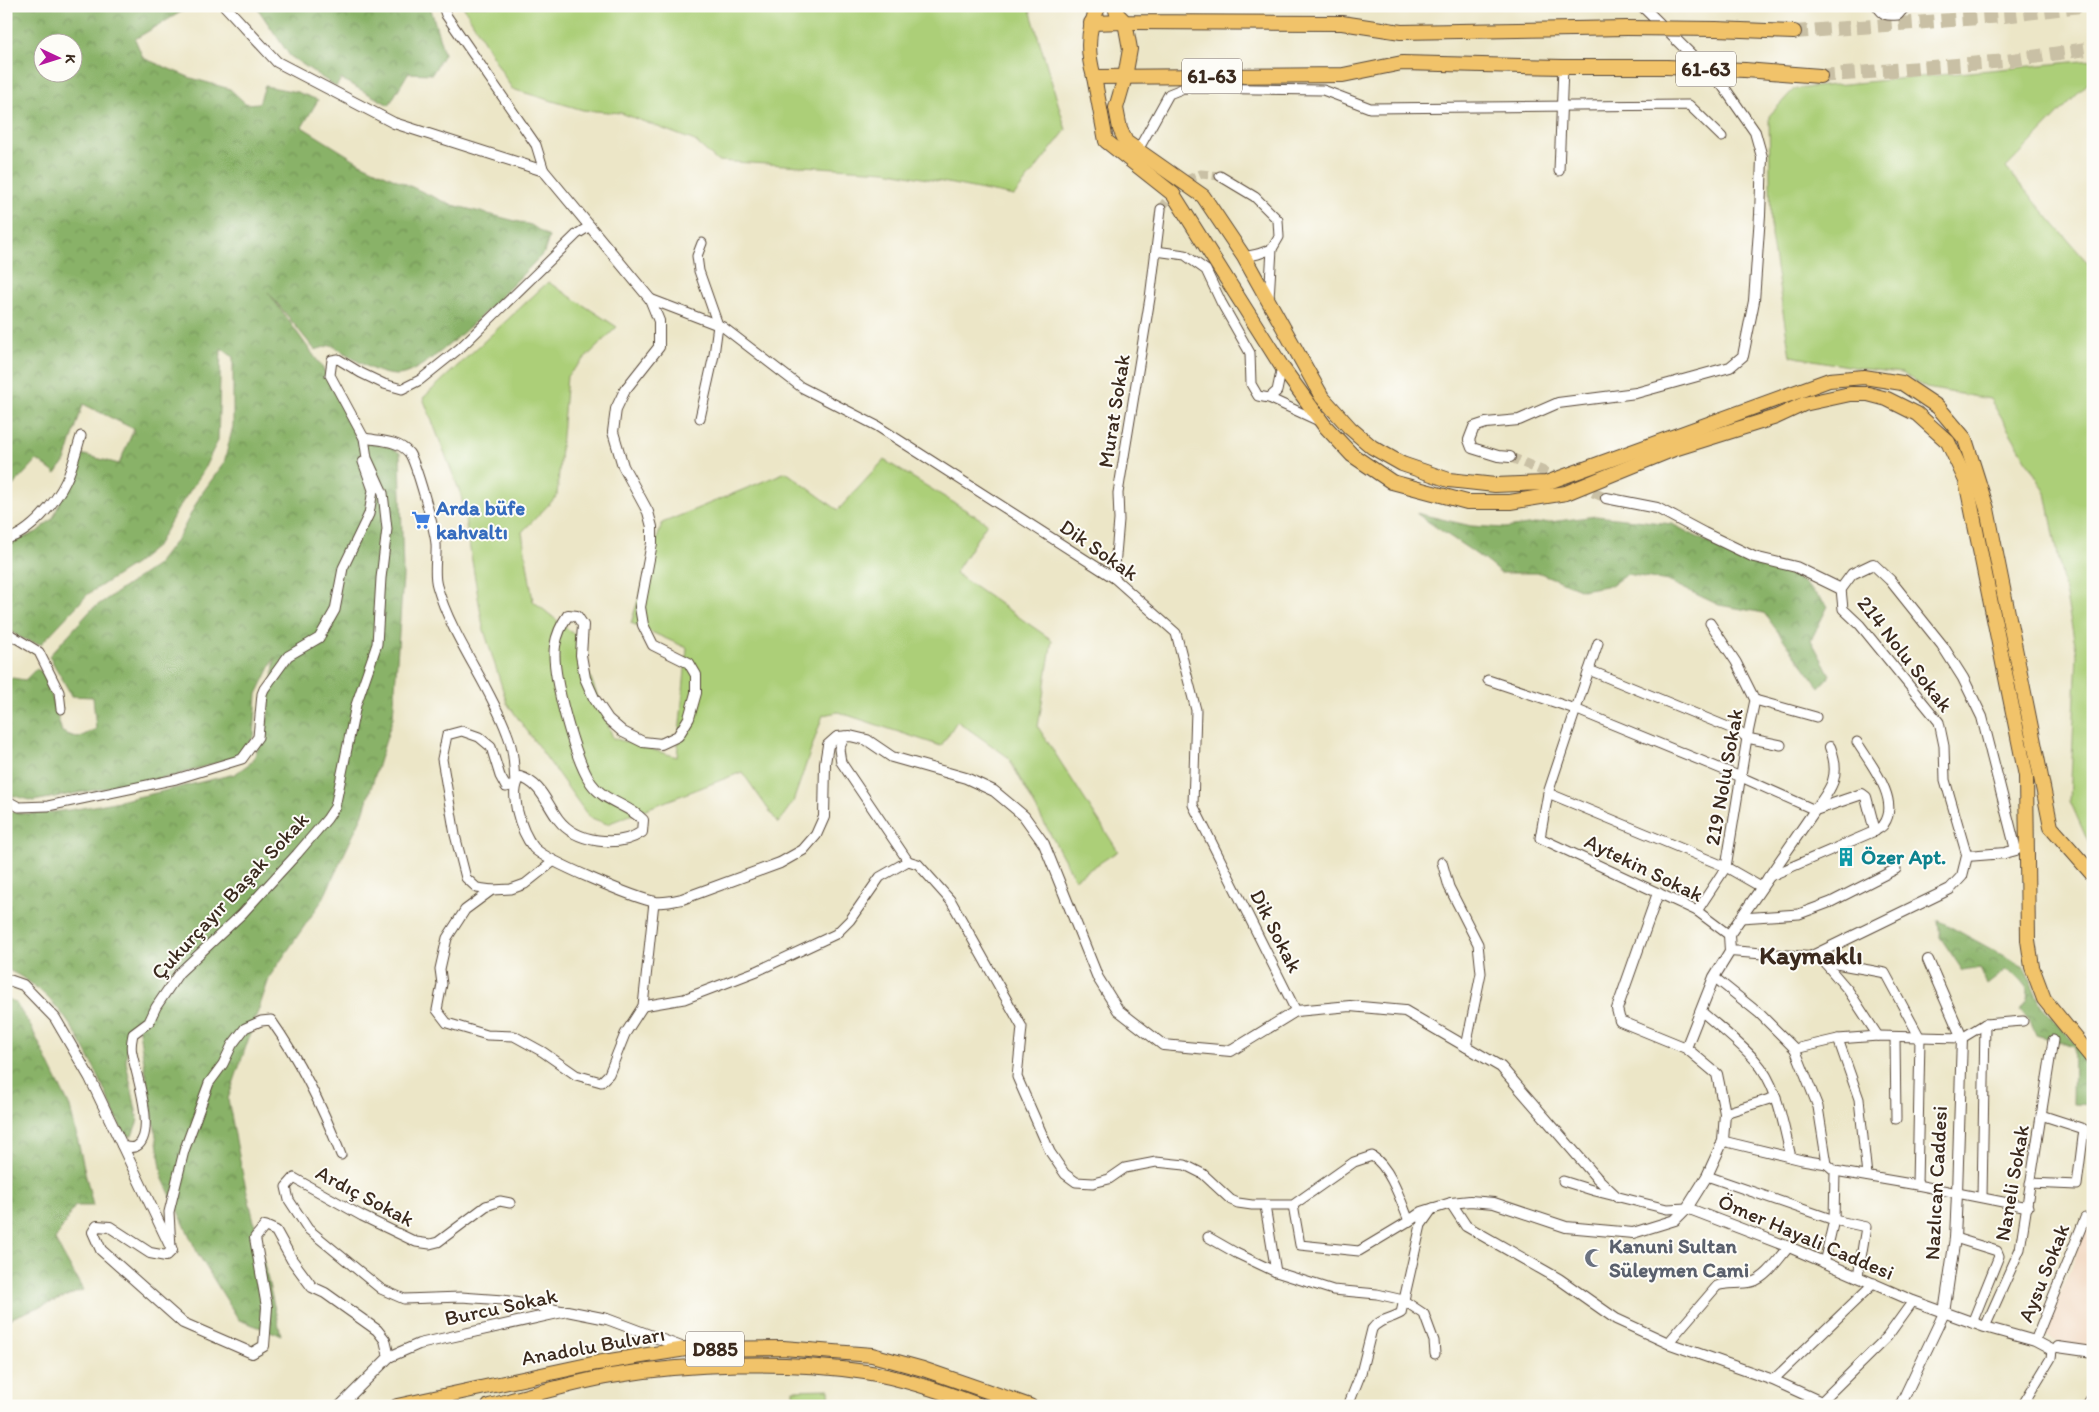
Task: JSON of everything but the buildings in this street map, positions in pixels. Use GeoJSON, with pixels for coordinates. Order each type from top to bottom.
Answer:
{"type":"FeatureCollection","features":[{"type":"Feature","properties":{"kind":"main road"},"geometry":{"type":"LineString","coordinates":[[1098,6],[1091,23],[1088,43],[1089,60],[1106,141],[1173,194],[1282,367],[1322,422],[1352,455],[1392,482],[1467,502],[1502,502],[1566,493],[1674,449],[1776,417],[1804,404],[1850,394],[1868,394],[1887,399],[1916,414],[1948,442],[1966,481],[2026,776],[2028,940],[2032,967],[2044,999],[2093,1059]]}},
{"type":"Feature","properties":{"kind":"main road"},"geometry":{"type":"LineString","coordinates":[[1115,6],[1117,14],[1125,22],[1130,49],[1125,77],[1116,108],[1120,129],[1126,142],[1202,196],[1244,257],[1322,397],[1350,428],[1372,447],[1402,464],[1449,480],[1495,485],[1546,483],[1828,380],[1864,377],[1902,383],[1938,407],[1965,439],[1987,510],[2051,827],[2093,875]]}},
{"type":"Feature","properties":{"kind":"main road","name":"61-63"},"geometry":{"type":"LineString","coordinates":[[1091,23],[1342,24],[1401,32],[1627,28],[1794,32]]}},
{"type":"Feature","properties":{"kind":"main road","name":"61-63"},"geometry":{"type":"LineString","coordinates":[[1094,77],[1343,75],[1402,63],[1563,67],[1666,67],[1745,70],[1820,76]]}},
{"type":"Feature","properties":{"kind":"main road","name":"Anadolu Bulvarı"},"geometry":{"type":"LineString","coordinates":[[397,1406],[597,1363],[686,1349],[783,1348],[872,1355],[923,1369],[1030,1406]]}},
{"type":"Feature","properties":{"kind":"main road","name":"Anadolu Bulvarı"},"geometry":{"type":"LineString","coordinates":[[489,1406],[610,1376],[687,1367],[788,1365],[865,1372],[917,1384],[981,1406]]}},
{"type":"Feature","properties":{"kind":"street"},"geometry":{"type":"LineString","coordinates":[[443,6],[446,15],[536,145],[544,171],[650,299],[660,321],[659,347],[625,390],[616,409],[612,432],[623,466],[648,512],[652,527],[652,543],[640,607],[644,625],[653,645],[689,663],[696,675],[696,693],[689,718],[678,736],[661,744],[643,742],[623,732],[608,719],[594,698],[585,678],[581,655],[583,625],[576,616],[568,615],[560,628],[555,648],[558,690],[578,753],[591,784],[608,800],[636,812],[643,820],[642,832],[631,839],[612,842],[589,839],[570,830],[558,820],[542,792],[530,780],[520,778],[515,785],[506,787],[500,776],[491,747],[479,737],[462,731],[447,735],[442,759],[455,835],[466,878],[477,888],[492,890],[511,889],[525,884],[554,861]]}},
{"type":"Feature","properties":{"kind":"street"},"geometry":{"type":"LineString","coordinates":[[1510,457],[1498,456],[1472,448],[1469,440],[1474,427],[1486,423],[1519,420],[1558,403],[1644,391],[1730,367],[1743,356],[1754,301],[1760,215],[1762,157],[1755,132],[1723,86],[1642,6]]}},
{"type":"Feature","properties":{"kind":"street"},"geometry":{"type":"LineString","coordinates":[[1878,6],[1881,13],[1887,16],[1898,15],[1906,6]]}},
{"type":"Feature","properties":{"kind":"street"},"geometry":{"type":"LineString","coordinates":[[229,10],[277,62],[394,123],[544,171]]}},
{"type":"Feature","properties":{"kind":"street"},"geometry":{"type":"LineString","coordinates":[[1559,170],[1560,105],[1563,67]]}},
{"type":"Feature","properties":{"kind":"street"},"geometry":{"type":"LineString","coordinates":[[1138,150],[1169,94],[1184,88],[1323,90],[1370,108],[1688,105],[1722,137]]}},
{"type":"Feature","properties":{"kind":"street"},"geometry":{"type":"LineString","coordinates":[[1220,176],[1256,197],[1278,220],[1279,238],[1272,249],[1269,302]]}},
{"type":"Feature","properties":{"kind":"street","name":"Murat Sokak"},"geometry":{"type":"LineString","coordinates":[[1114,578],[1119,520],[1118,493],[1161,209]]}},
{"type":"Feature","properties":{"kind":"street","name":"Çukurçayır Başak Sokak"},"geometry":{"type":"LineString","coordinates":[[122,1146],[131,1148],[137,1146],[141,1140],[144,1128],[145,1113],[140,1081],[131,1052],[133,1034],[149,1022],[156,1007],[179,973],[242,914],[298,854],[335,807],[356,705],[377,644],[381,578],[388,529],[383,493],[367,458],[364,438],[330,375],[332,360],[338,359],[361,374],[402,389],[420,380],[460,348],[577,234],[590,226]]}},
{"type":"Feature","properties":{"kind":"street"},"geometry":{"type":"LineString","coordinates":[[700,418],[714,355],[718,325],[699,271],[697,256],[702,243]]}},
{"type":"Feature","properties":{"kind":"street"},"geometry":{"type":"LineString","coordinates":[[1244,257],[1272,249]]}},
{"type":"Feature","properties":{"kind":"street"},"geometry":{"type":"LineString","coordinates":[[1156,251],[1185,255],[1206,270],[1221,302],[1250,353],[1251,384],[1258,396],[1269,398],[1322,422]]}},
{"type":"Feature","properties":{"kind":"street","name":"Dik Sokak"},"geometry":{"type":"LineString","coordinates":[[650,299],[718,325],[801,387],[877,426],[1114,578],[1176,633],[1196,710],[1193,805],[1296,1011]]}},
{"type":"Feature","properties":{"kind":"street"},"geometry":{"type":"LineString","coordinates":[[1269,398],[1277,391],[1282,367]]}},
{"type":"Feature","properties":{"kind":"street"},"geometry":{"type":"LineString","coordinates":[[6,539],[16,537],[38,521],[66,482],[81,436]]}},
{"type":"Feature","properties":{"kind":"street"},"geometry":{"type":"LineString","coordinates":[[6,800],[18,807],[48,806],[176,779],[242,758],[258,736],[264,689],[288,656],[319,638],[335,610],[343,568],[369,514],[373,490],[361,454],[364,438],[388,441],[401,445],[411,455],[432,522],[436,544],[436,583],[458,638],[507,733],[514,759],[515,800],[521,826],[534,849],[554,861],[613,887],[654,902],[666,903],[682,899],[780,863],[804,850],[816,835],[824,817],[824,780],[828,746],[838,737],[845,736],[866,740],[892,757],[966,778],[994,791],[1024,816],[1044,844],[1098,978],[1118,1010],[1163,1044],[1231,1051],[1296,1011],[1350,1006],[1405,1011],[1501,1067],[1596,1177],[1617,1197]]}},
{"type":"Feature","properties":{"kind":"street"},"geometry":{"type":"LineString","coordinates":[[1606,498],[1657,508],[1754,557],[1796,567],[1841,590],[1852,574],[1873,564],[1890,580],[1942,645],[1963,678],[1982,717],[2016,850],[2004,853],[1982,853],[1967,856],[1962,876],[1950,889],[1810,956]]}},
{"type":"Feature","properties":{"kind":"street","name":"214 Nolu Sokak"},"geometry":{"type":"LineString","coordinates":[[1841,590],[1843,609],[1860,625],[1939,722],[1944,746],[1945,780],[1967,856]]}},
{"type":"Feature","properties":{"kind":"street","name":"219 Nolu Sokak"},"geometry":{"type":"LineString","coordinates":[[1697,911],[1726,867],[1747,738],[1756,700],[1736,662],[1710,623]]}},
{"type":"Feature","properties":{"kind":"street"},"geometry":{"type":"LineString","coordinates":[[6,632],[39,652],[59,692],[60,709]]}},
{"type":"Feature","properties":{"kind":"street"},"geometry":{"type":"LineString","coordinates":[[1598,643],[1548,793],[1726,867],[1761,887]]}},
{"type":"Feature","properties":{"kind":"street"},"geometry":{"type":"LineString","coordinates":[[1589,670],[1740,732],[1747,738],[1781,746]]}},
{"type":"Feature","properties":{"kind":"street"},"geometry":{"type":"LineString","coordinates":[[1488,680],[1575,709],[1741,776],[1815,810],[1862,794],[1866,797],[1875,831]]}},
{"type":"Feature","properties":{"kind":"street"},"geometry":{"type":"LineString","coordinates":[[1756,700],[1816,717]]}},
{"type":"Feature","properties":{"kind":"street"},"geometry":{"type":"LineString","coordinates":[[845,736],[839,749],[841,762],[908,861],[918,864],[951,901],[1022,1027],[1017,1077],[1050,1152],[1065,1174],[1076,1182],[1093,1183],[1108,1179],[1125,1168],[1156,1162],[1185,1165],[1203,1174],[1231,1200],[1238,1203],[1264,1206],[1293,1205],[1354,1162],[1372,1156],[1378,1160],[1397,1191],[1408,1221]]}},
{"type":"Feature","properties":{"kind":"street"},"geometry":{"type":"LineString","coordinates":[[1768,878],[1875,831],[1884,824],[1889,811],[1886,787],[1857,742]]}},
{"type":"Feature","properties":{"kind":"street"},"geometry":{"type":"LineString","coordinates":[[1686,1048],[1714,977],[1730,951],[1729,935],[1831,788],[1836,772],[1830,747]]}},
{"type":"Feature","properties":{"kind":"street","name":"Aytekin Sokak"},"geometry":{"type":"LineString","coordinates":[[1548,793],[1540,838],[1697,911],[1729,935]]}},
{"type":"Feature","properties":{"kind":"street"},"geometry":{"type":"LineString","coordinates":[[643,1006],[684,999],[757,971],[836,934],[850,920],[880,877],[908,861]]}},
{"type":"Feature","properties":{"kind":"street"},"geometry":{"type":"LineString","coordinates":[[1442,862],[1448,887],[1478,944],[1481,973],[1466,1047]]}},
{"type":"Feature","properties":{"kind":"street"},"geometry":{"type":"LineString","coordinates":[[1741,918],[1799,914],[1831,902],[1896,869]]}},
{"type":"Feature","properties":{"kind":"street"},"geometry":{"type":"LineString","coordinates":[[492,890],[465,910],[447,938],[440,969],[442,984],[437,1010],[447,1023],[487,1036],[514,1036],[543,1052],[576,1075],[601,1082],[609,1074],[625,1034],[643,1006],[654,902]]}},
{"type":"Feature","properties":{"kind":"street"},"geometry":{"type":"LineString","coordinates":[[1293,1205],[1300,1244],[1360,1251],[1422,1212],[1451,1202],[1494,1203],[1566,1227],[1634,1233],[1675,1220],[1687,1208],[1707,1176],[1723,1141],[1725,1113],[1717,1074],[1686,1048],[1620,1021],[1617,1009],[1658,893]]}},
{"type":"Feature","properties":{"kind":"street"},"geometry":{"type":"LineString","coordinates":[[1730,951],[1810,956],[1824,962],[1885,973],[1920,1038],[1917,1185]]}},
{"type":"Feature","properties":{"kind":"street","name":"Nazlıcan Caddesi"},"geometry":{"type":"LineString","coordinates":[[1900,1406],[1944,1313],[1958,1193],[1962,1038],[1928,960]]}},
{"type":"Feature","properties":{"kind":"street"},"geometry":{"type":"LineString","coordinates":[[1824,962],[1848,990],[1878,1036]]}},
{"type":"Feature","properties":{"kind":"street"},"geometry":{"type":"LineString","coordinates":[[1714,977],[1760,1014],[1795,1049],[1818,1107],[1827,1164]]}},
{"type":"Feature","properties":{"kind":"street"},"geometry":{"type":"LineString","coordinates":[[6,979],[23,985],[55,1018],[90,1078],[172,1250]]}},
{"type":"Feature","properties":{"kind":"street"},"geometry":{"type":"LineString","coordinates":[[1701,1011],[1756,1060],[1767,1077],[1776,1097],[1791,1157]]}},
{"type":"Feature","properties":{"kind":"street"},"geometry":{"type":"LineString","coordinates":[[341,1155],[331,1129],[293,1053],[271,1020],[261,1021],[245,1028],[232,1044],[223,1064],[209,1084],[184,1150],[169,1212],[172,1250],[166,1256],[150,1253],[110,1227],[97,1226],[93,1232],[101,1250],[183,1324],[252,1353],[264,1346],[268,1307],[255,1238],[265,1226],[276,1231],[292,1260],[312,1287],[325,1293],[377,1330],[385,1340],[389,1357]]}},
{"type":"Feature","properties":{"kind":"street"},"geometry":{"type":"LineString","coordinates":[[1795,1049],[1838,1039],[1878,1036],[1962,1038],[1985,1024],[2022,1021]]}},
{"type":"Feature","properties":{"kind":"street"},"geometry":{"type":"LineString","coordinates":[[1982,1198],[1985,1024]]}},
{"type":"Feature","properties":{"kind":"street"},"geometry":{"type":"LineString","coordinates":[[1895,1037],[1896,1119]]}},
{"type":"Feature","properties":{"kind":"street"},"geometry":{"type":"LineString","coordinates":[[1838,1039],[1860,1099],[1867,1176]]}},
{"type":"Feature","properties":{"kind":"street","name":"Naneli Sokak"},"geometry":{"type":"LineString","coordinates":[[1985,1327],[2020,1248],[2053,1040]]}},
{"type":"Feature","properties":{"kind":"street"},"geometry":{"type":"LineString","coordinates":[[1725,1113],[1776,1097]]}},
{"type":"Feature","properties":{"kind":"street"},"geometry":{"type":"LineString","coordinates":[[2030,1183],[2077,1185],[2084,1129],[2041,1114]]}},
{"type":"Feature","properties":{"kind":"street"},"geometry":{"type":"LineString","coordinates":[[1723,1141],[1827,1164],[1834,1171],[2028,1207]]}},
{"type":"Feature","properties":{"kind":"street"},"geometry":{"type":"LineString","coordinates":[[1824,1263],[1834,1220],[1834,1171]]}},
{"type":"Feature","properties":{"kind":"street"},"geometry":{"type":"LineString","coordinates":[[1707,1176],[1834,1220],[1866,1227],[1858,1276]]}},
{"type":"Feature","properties":{"kind":"street","name":"Ardıç Sokak"},"geometry":{"type":"LineString","coordinates":[[510,1203],[500,1201],[486,1206],[438,1242],[430,1244],[416,1242],[362,1216],[294,1178],[286,1187],[289,1200],[308,1229],[381,1289],[404,1299],[461,1297],[503,1300],[567,1311]]}},
{"type":"Feature","properties":{"kind":"street"},"geometry":{"type":"LineString","coordinates":[[1563,1181],[1667,1210],[1687,1208]]}},
{"type":"Feature","properties":{"kind":"street"},"geometry":{"type":"LineString","coordinates":[[1451,1202],[1466,1226],[1559,1279],[1616,1319],[1668,1343],[1773,1380],[1826,1404],[1887,1337],[1913,1301]]}},
{"type":"Feature","properties":{"kind":"street"},"geometry":{"type":"LineString","coordinates":[[1264,1206],[1276,1272]]}},
{"type":"Feature","properties":{"kind":"street"},"geometry":{"type":"LineString","coordinates":[[1348,1406],[1361,1373],[1372,1329],[1376,1323],[1393,1318],[1401,1313],[1421,1225],[1433,1208]]}},
{"type":"Feature","properties":{"kind":"street","name":"Ömer Hayali Caddesi"},"geometry":{"type":"LineString","coordinates":[[1687,1208],[1789,1247],[1944,1313],[2055,1349],[2093,1352]]}},
{"type":"Feature","properties":{"kind":"street","name":"Aysu Sokak"},"geometry":{"type":"LineString","coordinates":[[2034,1341],[2085,1218]]}},
{"type":"Feature","properties":{"kind":"street"},"geometry":{"type":"LineString","coordinates":[[1208,1236],[1236,1253],[1276,1272],[1334,1290],[1377,1294],[1403,1300],[1424,1314],[1434,1340],[1435,1354]]}},
{"type":"Feature","properties":{"kind":"street"},"geometry":{"type":"LineString","coordinates":[[1954,1238],[1997,1251],[1999,1256],[1972,1322]]}},
{"type":"Feature","properties":{"kind":"street"},"geometry":{"type":"LineString","coordinates":[[1668,1343],[1717,1286],[1726,1283],[1752,1282],[1760,1278],[1789,1247]]}},
{"type":"Feature","properties":{"kind":"street"},"geometry":{"type":"LineString","coordinates":[[1773,1380],[1874,1283]]}},
{"type":"Feature","properties":{"kind":"street","name":"Burcu Sokak"},"geometry":{"type":"LineString","coordinates":[[340,1406],[389,1357],[419,1344],[567,1311],[607,1319],[686,1349]]}},
{"type":"Feature","properties":{"kind":"street"},"geometry":{"type":"LineString","coordinates":[[2022,1406],[2055,1349]]}},
{"type":"Feature","properties":{"kind":"street"},"geometry":{"type":"LineString","coordinates":[[2087,1406],[2093,1396]]}},
{"type":"Feature","properties":{"kind":"shaded area"},"geometry":{"type":"Polygon","coordinates":[[[2093,1218],[2093,1348],[2055,1341],[2045,1337],[2045,1327],[2071,1269],[2089,1220],[2093,1218]]]}},
{"type":"Feature","properties":{"kind":"green space"},"geometry":{"type":"Polygon","coordinates":[[[6,6],[191,6],[135,39],[143,58],[191,78],[230,89],[246,104],[259,103],[265,86],[297,92],[318,100],[302,127],[360,163],[449,204],[531,225],[549,237],[544,253],[450,344],[429,360],[410,371],[396,375],[370,368],[331,345],[315,350],[268,292],[322,367],[358,441],[390,447],[400,453],[403,577],[393,717],[363,814],[323,899],[270,976],[228,1099],[242,1171],[281,1335],[239,1320],[198,1254],[163,1179],[137,1019],[128,1033],[126,1062],[138,1120],[132,1136],[124,1135],[92,1063],[80,1040],[65,1018],[48,998],[29,982],[6,969],[6,810],[24,813],[50,812],[82,808],[153,794],[235,774],[253,761],[267,723],[275,657],[257,694],[254,736],[239,756],[173,776],[33,801],[6,792],[6,677],[25,680],[36,669],[45,673],[62,732],[78,738],[96,729],[93,697],[72,696],[49,656],[92,609],[157,565],[180,535],[200,496],[224,463],[233,426],[233,357],[221,348],[218,440],[202,473],[177,510],[157,546],[135,564],[88,594],[41,644],[22,638],[6,627],[6,545],[37,532],[53,518],[81,454],[119,464],[134,429],[83,404],[65,461],[56,474],[37,460],[6,493],[6,401],[8,396],[6,362],[6,6]]]}},
{"type":"Feature","properties":{"kind":"green space"},"geometry":{"type":"Polygon","coordinates":[[[256,6],[430,6],[444,54],[432,74],[408,73],[389,105],[341,79],[336,87],[290,56],[256,6]]]}},
{"type":"Feature","properties":{"kind":"green space"},"geometry":{"type":"Polygon","coordinates":[[[463,6],[1029,6],[1066,130],[1014,196],[886,171],[717,161],[695,141],[621,113],[583,110],[512,89],[463,6]]]}},
{"type":"Feature","properties":{"kind":"green space"},"geometry":{"type":"Polygon","coordinates":[[[2093,60],[2093,78],[2006,168],[2093,269],[2093,853],[2070,801],[2077,654],[2046,493],[1990,399],[1926,388],[1902,373],[1865,369],[1790,356],[1771,236],[1769,116],[1794,89],[2093,60]]]}},
{"type":"Feature","properties":{"kind":"green space"},"geometry":{"type":"Polygon","coordinates":[[[548,282],[617,327],[567,376],[557,496],[522,532],[533,601],[575,635],[613,738],[677,757],[687,648],[631,623],[662,523],[786,472],[838,510],[884,460],[987,523],[955,573],[1052,640],[1038,727],[1118,851],[1075,879],[1008,757],[957,721],[941,746],[838,712],[823,715],[793,802],[778,823],[742,772],[607,824],[589,817],[507,703],[483,627],[461,495],[423,398],[548,282]]]}},
{"type":"Feature","properties":{"kind":"green space"},"geometry":{"type":"Polygon","coordinates":[[[1416,513],[1471,526],[1505,528],[1596,516],[1672,524],[1744,561],[1783,570],[1804,583],[1828,606],[1811,640],[1830,675],[1819,687],[1764,613],[1719,605],[1668,581],[1627,574],[1611,585],[1582,590],[1540,573],[1500,573],[1416,513]]]}},
{"type":"Feature","properties":{"kind":"green space"},"geometry":{"type":"Polygon","coordinates":[[[1938,920],[2024,967],[2041,1005],[2077,1046],[2090,1067],[2093,1105],[2073,1104],[2074,1046],[2036,1035],[2030,1021],[2020,1010],[2027,1000],[2028,990],[2021,981],[2013,973],[2006,970],[1987,985],[1980,968],[1963,971],[1940,937],[1938,920]]]}},
{"type":"Feature","properties":{"kind":"green space"},"geometry":{"type":"Polygon","coordinates":[[[6,998],[15,1002],[31,1027],[70,1107],[93,1206],[75,1206],[55,1240],[83,1290],[6,1320],[6,998]]]}},
{"type":"Feature","properties":{"kind":"green space"},"geometry":{"type":"Polygon","coordinates":[[[829,1389],[830,1406],[794,1406],[793,1390],[829,1389]]]}},
{"type":"Feature","properties":{"kind":"tunnel"},"geometry":{"type":"LineString","coordinates":[[1794,32],[2004,16],[2080,6]]}},
{"type":"Feature","properties":{"kind":"tunnel"},"geometry":{"type":"LineString","coordinates":[[1820,76],[2006,61],[2093,48]]}},
{"type":"Feature","properties":{"kind":"tunnel"},"geometry":{"type":"LineString","coordinates":[[1161,209],[1177,184],[1201,174],[1220,176]]}},
{"type":"Feature","properties":{"kind":"tunnel"},"geometry":{"type":"LineString","coordinates":[[1510,457],[1606,498]]}},
{"type":"Feature","properties":{"kind":"place","name":"Arda büfe kahvaltı"},"geometry":{"type":"Point","coordinates":[421,520]}},
{"type":"Feature","properties":{"kind":"place","name":"Özer Apt."},"geometry":{"type":"Point","coordinates":[1846,857]}},
{"type":"Feature","properties":{"kind":"place","name":"Kanuni Sultan Süleymen Cami"},"geometry":{"type":"Point","coordinates":[1594,1258]}},
{"type":"Feature","properties":{"kind":"district","name":"Kaymaklı"},"geometry":{"type":"Point","coordinates":[1811,955]}}]}
